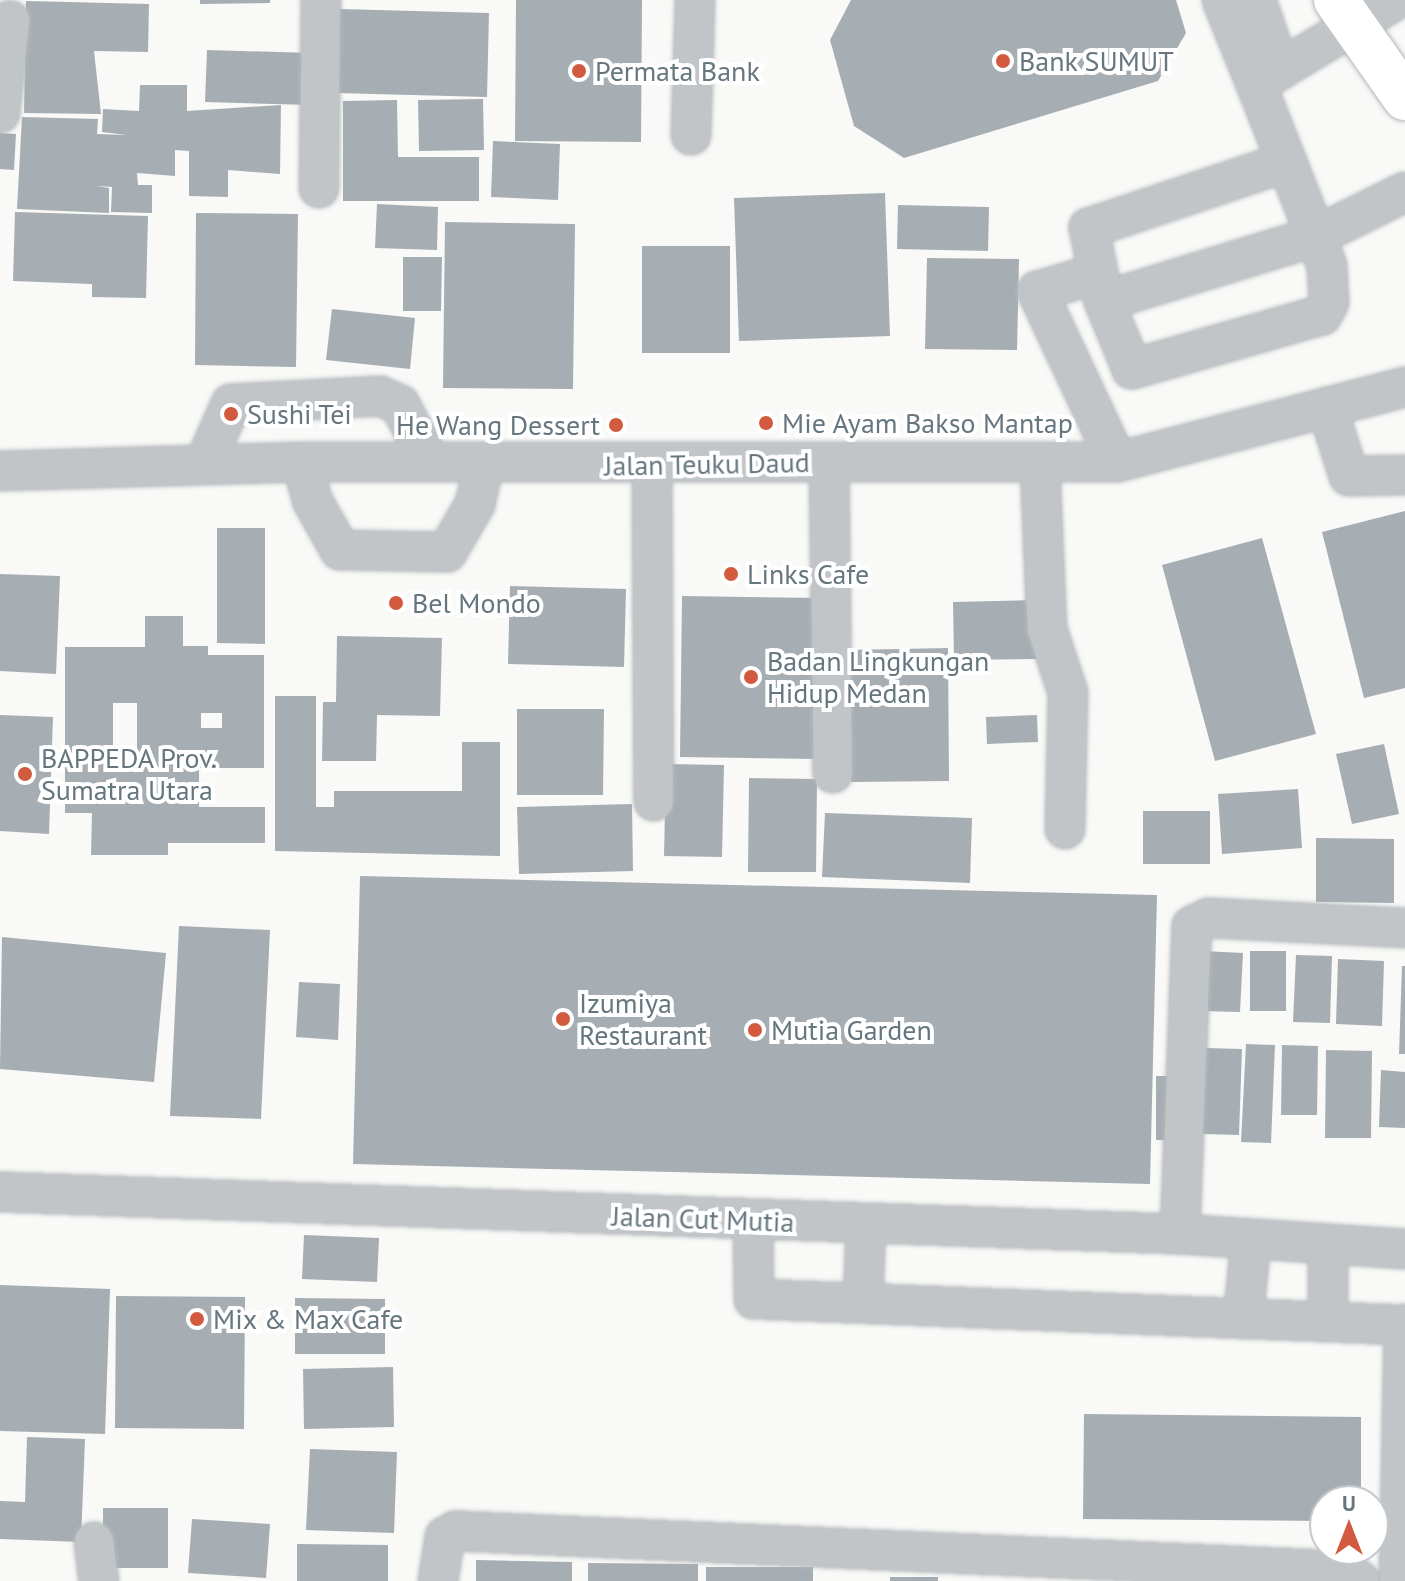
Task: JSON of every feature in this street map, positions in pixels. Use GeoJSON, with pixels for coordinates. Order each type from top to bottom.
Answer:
{"type":"FeatureCollection","features":[{"type":"Feature","properties":{"kind":"main road"},"geometry":{"type":"LineString","coordinates":[[1345,14],[1405,98]]}},
{"type":"Feature","properties":{"kind":"street"},"geometry":{"type":"LineString","coordinates":[[319,188],[321,0]]}},
{"type":"Feature","properties":{"kind":"street"},"geometry":{"type":"LineString","coordinates":[[691,135],[695,0]]}},
{"type":"Feature","properties":{"kind":"street"},"geometry":{"type":"LineString","coordinates":[[1222,0],[1268,77]]}},
{"type":"Feature","properties":{"kind":"street"},"geometry":{"type":"LineString","coordinates":[[1256,0],[1286,162],[1316,236],[1330,282],[1322,315],[1138,371],[1118,345],[1087,237],[1106,217],[1286,162]]}},
{"type":"Feature","properties":{"kind":"street"},"geometry":{"type":"LineString","coordinates":[[1268,77],[1345,14],[1396,0]]}},
{"type":"Feature","properties":{"kind":"street"},"geometry":{"type":"LineString","coordinates":[[0,113],[10,21]]}},
{"type":"Feature","properties":{"kind":"street"},"geometry":{"type":"LineString","coordinates":[[1117,462],[1037,291],[1100,288],[1316,236],[1405,192]]}},
{"type":"Feature","properties":{"kind":"street"},"geometry":{"type":"LineString","coordinates":[[1071,362],[1118,345]]}},
{"type":"Feature","properties":{"kind":"street","name":"Jalan Teuku Daud"},"geometry":{"type":"LineString","coordinates":[[0,471],[302,462],[652,466],[829,462],[1040,465],[1117,462],[1405,387]]}},
{"type":"Feature","properties":{"kind":"street"},"geometry":{"type":"LineString","coordinates":[[204,465],[231,404],[380,396],[400,405],[430,462]]}},
{"type":"Feature","properties":{"kind":"street"},"geometry":{"type":"LineString","coordinates":[[1327,407],[1349,476],[1405,475]]}},
{"type":"Feature","properties":{"kind":"street"},"geometry":{"type":"LineString","coordinates":[[302,462],[312,500],[340,550],[447,552],[475,504],[484,466]]}},
{"type":"Feature","properties":{"kind":"street"},"geometry":{"type":"LineString","coordinates":[[829,462],[833,773]]}},
{"type":"Feature","properties":{"kind":"street"},"geometry":{"type":"LineString","coordinates":[[1040,465],[1047,629],[1068,693],[1065,829]]}},
{"type":"Feature","properties":{"kind":"street"},"geometry":{"type":"LineString","coordinates":[[652,466],[654,801]]}},
{"type":"Feature","properties":{"kind":"street"},"geometry":{"type":"LineString","coordinates":[[1180,1234],[1192,926],[1209,918],[1405,928]]}},
{"type":"Feature","properties":{"kind":"street","name":"Jalan Cut Mutia"},"geometry":{"type":"LineString","coordinates":[[0,1192],[1180,1234],[1251,1242],[1405,1249]]}},
{"type":"Feature","properties":{"kind":"street"},"geometry":{"type":"LineString","coordinates":[[753,1220],[754,1299],[1405,1324],[1399,1581]]}},
{"type":"Feature","properties":{"kind":"street"},"geometry":{"type":"LineString","coordinates":[[863,1303],[866,1224]]}},
{"type":"Feature","properties":{"kind":"street"},"geometry":{"type":"LineString","coordinates":[[1243,1319],[1251,1242]]}},
{"type":"Feature","properties":{"kind":"street"},"geometry":{"type":"LineString","coordinates":[[1328,1247],[1328,1322]]}},
{"type":"Feature","properties":{"kind":"street"},"geometry":{"type":"LineString","coordinates":[[438,1581],[445,1537],[456,1531],[1346,1571],[1360,1581]]}},
{"type":"Feature","properties":{"kind":"street"},"geometry":{"type":"LineString","coordinates":[[94,1542],[99,1581]]}},
{"type":"Feature","properties":{"kind":"building"},"geometry":{"type":"Polygon","coordinates":[[[200,0],[270,0],[270,3],[200,4],[200,0]]]}},
{"type":"Feature","properties":{"kind":"building","name":"Permata Bank"},"geometry":{"type":"Polygon","coordinates":[[[516,0],[642,0],[641,142],[515,141],[516,0]]]}},
{"type":"Feature","properties":{"kind":"building","name":"Bank SUMUT"},"geometry":{"type":"Polygon","coordinates":[[[851,0],[1176,0],[1186,33],[1158,81],[904,158],[854,126],[830,40],[851,0]]]}},
{"type":"Feature","properties":{"kind":"building"},"geometry":{"type":"Polygon","coordinates":[[[26,1],[149,4],[148,52],[94,51],[101,114],[24,113],[26,1]]]}},
{"type":"Feature","properties":{"kind":"building"},"geometry":{"type":"Polygon","coordinates":[[[339,9],[489,13],[487,97],[337,93],[339,9]]]}},
{"type":"Feature","properties":{"kind":"building"},"geometry":{"type":"Polygon","coordinates":[[[207,50],[312,53],[311,105],[205,102],[207,50]]]}},
{"type":"Feature","properties":{"kind":"building"},"geometry":{"type":"Polygon","coordinates":[[[140,85],[187,85],[187,111],[281,105],[280,174],[228,170],[228,197],[189,196],[189,151],[175,150],[175,176],[137,173],[138,185],[152,185],[152,213],[111,212],[112,187],[96,186],[109,188],[109,213],[17,209],[22,117],[98,119],[97,134],[127,135],[102,132],[103,109],[139,111],[140,85]]]}},
{"type":"Feature","properties":{"kind":"building"},"geometry":{"type":"Polygon","coordinates":[[[483,99],[484,150],[419,151],[418,100],[483,99]]]}},
{"type":"Feature","properties":{"kind":"building"},"geometry":{"type":"Polygon","coordinates":[[[397,100],[398,157],[479,157],[479,201],[343,201],[343,101],[397,100]]]}},
{"type":"Feature","properties":{"kind":"building"},"geometry":{"type":"Polygon","coordinates":[[[0,133],[16,134],[14,170],[0,169],[0,133]]]}},
{"type":"Feature","properties":{"kind":"building"},"geometry":{"type":"Polygon","coordinates":[[[493,141],[560,144],[558,200],[491,197],[493,141]]]}},
{"type":"Feature","properties":{"kind":"building"},"geometry":{"type":"Polygon","coordinates":[[[885,193],[890,336],[739,341],[734,198],[885,193]]]}},
{"type":"Feature","properties":{"kind":"building"},"geometry":{"type":"Polygon","coordinates":[[[377,204],[438,207],[437,250],[375,248],[377,204]]]}},
{"type":"Feature","properties":{"kind":"building"},"geometry":{"type":"Polygon","coordinates":[[[898,205],[989,207],[988,251],[897,249],[898,205]]]}},
{"type":"Feature","properties":{"kind":"building"},"geometry":{"type":"Polygon","coordinates":[[[15,212],[148,216],[146,298],[92,297],[92,284],[13,281],[15,212]]]}},
{"type":"Feature","properties":{"kind":"building"},"geometry":{"type":"Polygon","coordinates":[[[196,213],[298,214],[296,367],[195,365],[196,213]]]}},
{"type":"Feature","properties":{"kind":"building"},"geometry":{"type":"Polygon","coordinates":[[[445,222],[575,224],[573,389],[443,388],[445,222]]]}},
{"type":"Feature","properties":{"kind":"building"},"geometry":{"type":"Polygon","coordinates":[[[642,246],[730,246],[730,353],[642,353],[642,246]]]}},
{"type":"Feature","properties":{"kind":"building"},"geometry":{"type":"Polygon","coordinates":[[[403,257],[442,257],[441,311],[403,311],[403,257]]]}},
{"type":"Feature","properties":{"kind":"building"},"geometry":{"type":"Polygon","coordinates":[[[927,258],[1019,259],[1017,350],[925,349],[927,258]]]}},
{"type":"Feature","properties":{"kind":"building"},"geometry":{"type":"Polygon","coordinates":[[[332,309],[415,318],[410,369],[326,360],[332,309]]]}},
{"type":"Feature","properties":{"kind":"building"},"geometry":{"type":"Polygon","coordinates":[[[1405,511],[1405,688],[1364,698],[1322,532],[1405,511]]]}},
{"type":"Feature","properties":{"kind":"building"},"geometry":{"type":"Polygon","coordinates":[[[217,528],[265,528],[265,644],[217,643],[217,528]]]}},
{"type":"Feature","properties":{"kind":"building"},"geometry":{"type":"Polygon","coordinates":[[[1262,538],[1316,734],[1215,761],[1162,565],[1262,538]]]}},
{"type":"Feature","properties":{"kind":"building"},"geometry":{"type":"Polygon","coordinates":[[[0,574],[60,576],[56,674],[0,671],[0,574]]]}},
{"type":"Feature","properties":{"kind":"building"},"geometry":{"type":"Polygon","coordinates":[[[510,586],[626,589],[624,667],[508,664],[510,586]]]}},
{"type":"Feature","properties":{"kind":"building","name":"Badan Lingkungan Hidup Medan"},"geometry":{"type":"Polygon","coordinates":[[[682,596],[822,598],[819,759],[680,757],[682,596]]]}},
{"type":"Feature","properties":{"kind":"building"},"geometry":{"type":"Polygon","coordinates":[[[1035,600],[1036,659],[954,660],[953,602],[1035,600]]]}},
{"type":"Feature","properties":{"kind":"building"},"geometry":{"type":"Polygon","coordinates":[[[145,616],[183,616],[183,646],[208,646],[208,655],[264,655],[264,768],[199,768],[199,807],[265,807],[265,843],[168,843],[168,855],[91,855],[92,813],[65,813],[65,647],[145,647],[145,616]],[[113,703],[113,764],[137,764],[137,703],[113,703]],[[201,713],[201,728],[222,728],[222,713],[201,713]]]}},
{"type":"Feature","properties":{"kind":"building"},"geometry":{"type":"Polygon","coordinates":[[[337,636],[442,638],[440,716],[377,715],[376,761],[322,761],[323,702],[336,702],[337,636]]]}},
{"type":"Feature","properties":{"kind":"building"},"geometry":{"type":"Polygon","coordinates":[[[948,648],[949,781],[851,782],[850,650],[948,648]]]}},
{"type":"Feature","properties":{"kind":"building"},"geometry":{"type":"Polygon","coordinates":[[[275,696],[316,696],[316,807],[334,807],[334,791],[462,791],[462,742],[500,742],[500,856],[275,851],[275,696]]]}},
{"type":"Feature","properties":{"kind":"building"},"geometry":{"type":"Polygon","coordinates":[[[517,709],[604,709],[603,795],[517,795],[517,709]]]}},
{"type":"Feature","properties":{"kind":"building","name":"BAPPEDA Prov. Sumatra Utara"},"geometry":{"type":"Polygon","coordinates":[[[0,715],[53,717],[49,834],[0,831],[0,715]]]}},
{"type":"Feature","properties":{"kind":"building"},"geometry":{"type":"Polygon","coordinates":[[[1037,715],[1038,742],[987,744],[986,717],[1037,715]]]}},
{"type":"Feature","properties":{"kind":"building"},"geometry":{"type":"Polygon","coordinates":[[[1384,744],[1399,814],[1352,824],[1336,754],[1384,744]]]}},
{"type":"Feature","properties":{"kind":"building"},"geometry":{"type":"Polygon","coordinates":[[[666,764],[724,765],[722,857],[664,856],[666,764]]]}},
{"type":"Feature","properties":{"kind":"building"},"geometry":{"type":"Polygon","coordinates":[[[749,778],[817,779],[816,872],[748,872],[749,778]]]}},
{"type":"Feature","properties":{"kind":"building"},"geometry":{"type":"Polygon","coordinates":[[[1298,789],[1302,848],[1222,854],[1218,794],[1298,789]]]}},
{"type":"Feature","properties":{"kind":"building"},"geometry":{"type":"Polygon","coordinates":[[[632,804],[633,871],[519,874],[517,807],[632,804]]]}},
{"type":"Feature","properties":{"kind":"building"},"geometry":{"type":"Polygon","coordinates":[[[1143,811],[1210,811],[1210,864],[1143,864],[1143,811]]]}},
{"type":"Feature","properties":{"kind":"building"},"geometry":{"type":"Polygon","coordinates":[[[825,813],[972,818],[970,883],[822,877],[825,813]]]}},
{"type":"Feature","properties":{"kind":"building"},"geometry":{"type":"Polygon","coordinates":[[[1316,838],[1394,839],[1394,903],[1316,902],[1316,838]]]}},
{"type":"Feature","properties":{"kind":"building","name":"Mutia Garden"},"geometry":{"type":"Polygon","coordinates":[[[360,876],[1157,895],[1150,1184],[353,1164],[360,876]]]}},
{"type":"Feature","properties":{"kind":"building"},"geometry":{"type":"Polygon","coordinates":[[[179,926],[270,930],[261,1119],[170,1116],[179,926]]]}},
{"type":"Feature","properties":{"kind":"building"},"geometry":{"type":"Polygon","coordinates":[[[2,937],[166,953],[154,1082],[0,1069],[2,937]]]}},
{"type":"Feature","properties":{"kind":"building"},"geometry":{"type":"Polygon","coordinates":[[[1203,951],[1243,953],[1240,1012],[1200,1011],[1203,951]]]}},
{"type":"Feature","properties":{"kind":"building"},"geometry":{"type":"Polygon","coordinates":[[[1250,951],[1286,951],[1286,1011],[1250,1011],[1250,951]]]}},
{"type":"Feature","properties":{"kind":"building"},"geometry":{"type":"Polygon","coordinates":[[[1296,955],[1332,956],[1330,1023],[1293,1022],[1296,955]]]}},
{"type":"Feature","properties":{"kind":"building"},"geometry":{"type":"Polygon","coordinates":[[[1338,959],[1384,961],[1382,1026],[1336,1024],[1338,959]]]}},
{"type":"Feature","properties":{"kind":"building"},"geometry":{"type":"Polygon","coordinates":[[[1402,966],[1405,966],[1405,1054],[1399,1054],[1402,966]]]}},
{"type":"Feature","properties":{"kind":"building"},"geometry":{"type":"Polygon","coordinates":[[[299,982],[340,984],[338,1040],[296,1037],[299,982]]]}},
{"type":"Feature","properties":{"kind":"building"},"geometry":{"type":"Polygon","coordinates":[[[1246,1044],[1275,1045],[1271,1143],[1241,1142],[1246,1044]]]}},
{"type":"Feature","properties":{"kind":"building"},"geometry":{"type":"Polygon","coordinates":[[[1282,1045],[1318,1046],[1317,1115],[1281,1115],[1282,1045]]]}},
{"type":"Feature","properties":{"kind":"building"},"geometry":{"type":"Polygon","coordinates":[[[1205,1048],[1242,1049],[1239,1135],[1202,1134],[1205,1048]]]}},
{"type":"Feature","properties":{"kind":"building"},"geometry":{"type":"Polygon","coordinates":[[[1326,1050],[1372,1051],[1371,1138],[1325,1138],[1326,1050]]]}},
{"type":"Feature","properties":{"kind":"building"},"geometry":{"type":"Polygon","coordinates":[[[1381,1070],[1405,1072],[1405,1128],[1379,1127],[1381,1070]]]}},
{"type":"Feature","properties":{"kind":"building"},"geometry":{"type":"Polygon","coordinates":[[[1156,1076],[1182,1076],[1182,1141],[1156,1140],[1156,1076]]]}},
{"type":"Feature","properties":{"kind":"building"},"geometry":{"type":"Polygon","coordinates":[[[304,1235],[379,1238],[377,1282],[302,1279],[304,1235]]]}},
{"type":"Feature","properties":{"kind":"building"},"geometry":{"type":"Polygon","coordinates":[[[0,1285],[110,1289],[105,1434],[0,1431],[0,1285]]]}},
{"type":"Feature","properties":{"kind":"building"},"geometry":{"type":"Polygon","coordinates":[[[116,1296],[245,1297],[244,1429],[115,1428],[116,1296]]]}},
{"type":"Feature","properties":{"kind":"building"},"geometry":{"type":"Polygon","coordinates":[[[295,1298],[385,1299],[385,1354],[295,1354],[295,1298]]]}},
{"type":"Feature","properties":{"kind":"building"},"geometry":{"type":"Polygon","coordinates":[[[393,1367],[394,1427],[304,1429],[303,1369],[393,1367]]]}},
{"type":"Feature","properties":{"kind":"building"},"geometry":{"type":"Polygon","coordinates":[[[1084,1414],[1361,1417],[1361,1485],[1309,1485],[1309,1521],[1083,1519],[1084,1414]]]}},
{"type":"Feature","properties":{"kind":"building"},"geometry":{"type":"Polygon","coordinates":[[[27,1437],[85,1439],[81,1542],[0,1539],[0,1501],[25,1502],[27,1437]]]}},
{"type":"Feature","properties":{"kind":"building"},"geometry":{"type":"Polygon","coordinates":[[[310,1449],[397,1452],[394,1533],[306,1530],[310,1449]]]}},
{"type":"Feature","properties":{"kind":"building"},"geometry":{"type":"Polygon","coordinates":[[[103,1508],[168,1508],[168,1568],[103,1568],[103,1508]]]}},
{"type":"Feature","properties":{"kind":"building"},"geometry":{"type":"Polygon","coordinates":[[[192,1519],[270,1524],[266,1578],[188,1573],[192,1519]]]}},
{"type":"Feature","properties":{"kind":"building"},"geometry":{"type":"Polygon","coordinates":[[[297,1544],[388,1545],[388,1581],[297,1581],[297,1544]]]}},
{"type":"Feature","properties":{"kind":"building"},"geometry":{"type":"Polygon","coordinates":[[[476,1560],[572,1562],[572,1581],[476,1581],[476,1560]]]}},
{"type":"Feature","properties":{"kind":"building"},"geometry":{"type":"Polygon","coordinates":[[[588,1563],[698,1564],[698,1581],[588,1581],[588,1563]]]}},
{"type":"Feature","properties":{"kind":"building"},"geometry":{"type":"Polygon","coordinates":[[[706,1567],[813,1567],[813,1581],[706,1581],[706,1567]]]}},
{"type":"Feature","properties":{"kind":"building"},"geometry":{"type":"Polygon","coordinates":[[[890,1577],[938,1577],[938,1581],[890,1581],[890,1577]]]}},
{"type":"Feature","properties":{"kind":"place","name":"Bank SUMUT"},"geometry":{"type":"Point","coordinates":[1003,61]}},
{"type":"Feature","properties":{"kind":"place","name":"Permata Bank"},"geometry":{"type":"Point","coordinates":[579,71]}},
{"type":"Feature","properties":{"kind":"place","name":"Sushi Tei"},"geometry":{"type":"Point","coordinates":[231,414]}},
{"type":"Feature","properties":{"kind":"place","name":"Mie Ayam Bakso Mantap"},"geometry":{"type":"Point","coordinates":[766,423]}},
{"type":"Feature","properties":{"kind":"place","name":"He Wang Dessert"},"geometry":{"type":"Point","coordinates":[616,425]}},
{"type":"Feature","properties":{"kind":"place","name":"Links Cafe"},"geometry":{"type":"Point","coordinates":[731,574]}},
{"type":"Feature","properties":{"kind":"place","name":"Bel Mondo"},"geometry":{"type":"Point","coordinates":[396,603]}},
{"type":"Feature","properties":{"kind":"place","name":"Badan Lingkungan Hidup Medan"},"geometry":{"type":"Point","coordinates":[751,677]}},
{"type":"Feature","properties":{"kind":"place","name":"BAPPEDA Prov. Sumatra Utara"},"geometry":{"type":"Point","coordinates":[25,774]}},
{"type":"Feature","properties":{"kind":"place","name":"Izumiya Restaurant"},"geometry":{"type":"Point","coordinates":[563,1019]}},
{"type":"Feature","properties":{"kind":"place","name":"Mutia Garden"},"geometry":{"type":"Point","coordinates":[755,1030]}},
{"type":"Feature","properties":{"kind":"place","name":"Mix & Max Cafe"},"geometry":{"type":"Point","coordinates":[197,1319]}}]}
